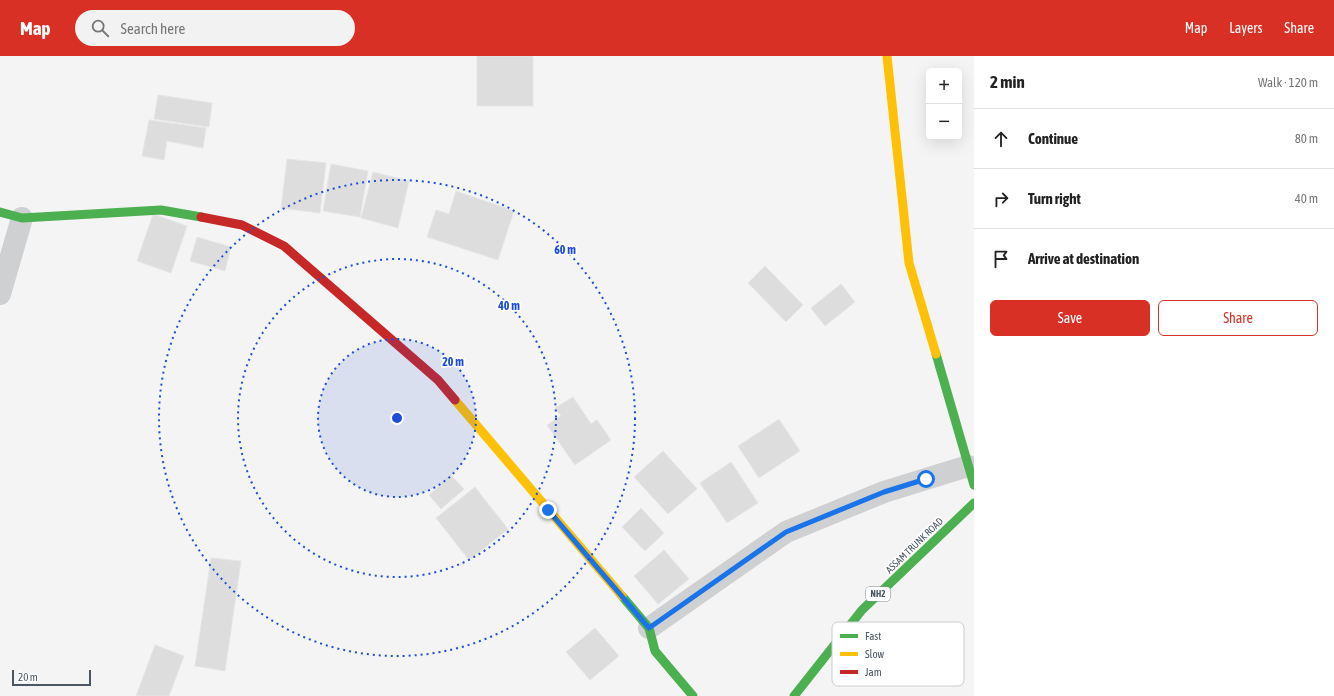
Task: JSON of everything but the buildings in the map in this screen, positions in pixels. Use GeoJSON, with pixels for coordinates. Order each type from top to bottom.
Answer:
{"type":"FeatureCollection","features":[{"type":"Feature","properties":{"kind":"main road"},"geometry":{"type":"LineString","coordinates":[[887,56],[909,263],[971,475]]}},
{"type":"Feature","properties":{"kind":"main road"},"geometry":{"type":"LineString","coordinates":[[0,212],[22,218],[162,210],[242,225],[284,246],[438,380],[649,628],[655,651],[693,696]]}},
{"type":"Feature","properties":{"kind":"main road","name":"ASSAM TRUNK ROAD"},"geometry":{"type":"LineString","coordinates":[[853,622],[862,610],[974,503]]}},
{"type":"Feature","properties":{"kind":"main road","name":"ASSAM TRUNK ROAD"},"geometry":{"type":"LineString","coordinates":[[794,696],[832,648]]}},
{"type":"Feature","properties":{"kind":"street"},"geometry":{"type":"LineString","coordinates":[[0,294],[22,218]]}},
{"type":"Feature","properties":{"kind":"street"},"geometry":{"type":"LineString","coordinates":[[649,628],[786,532],[884,492],[971,475]]}},
{"type":"Feature","properties":{"kind":"traffic: fast"},"geometry":{"type":"LineString","coordinates":[[0,212],[22,218],[161,210],[201,217]]}},
{"type":"Feature","properties":{"kind":"traffic: fast"},"geometry":{"type":"LineString","coordinates":[[936,354],[974,485]]}},
{"type":"Feature","properties":{"kind":"traffic: fast"},"geometry":{"type":"LineString","coordinates":[[853,622],[862,610],[974,503]]}},
{"type":"Feature","properties":{"kind":"traffic: fast"},"geometry":{"type":"LineString","coordinates":[[622,596],[649,628],[655,651],[693,696]]}},
{"type":"Feature","properties":{"kind":"traffic: fast"},"geometry":{"type":"LineString","coordinates":[[794,696],[832,648]]}},
{"type":"Feature","properties":{"kind":"traffic: slow"},"geometry":{"type":"LineString","coordinates":[[887,56],[909,263],[936,354]]}},
{"type":"Feature","properties":{"kind":"traffic: slow"},"geometry":{"type":"LineString","coordinates":[[455,400],[622,596]]}},
{"type":"Feature","properties":{"kind":"traffic: jam"},"geometry":{"type":"LineString","coordinates":[[201,217],[242,225],[284,246],[438,380],[455,400]]}},
{"type":"Feature","properties":{"kind":"route"},"geometry":{"type":"LineString","coordinates":[[548,510],[649,628],[786,532],[884,492],[926,479]]}}]}
